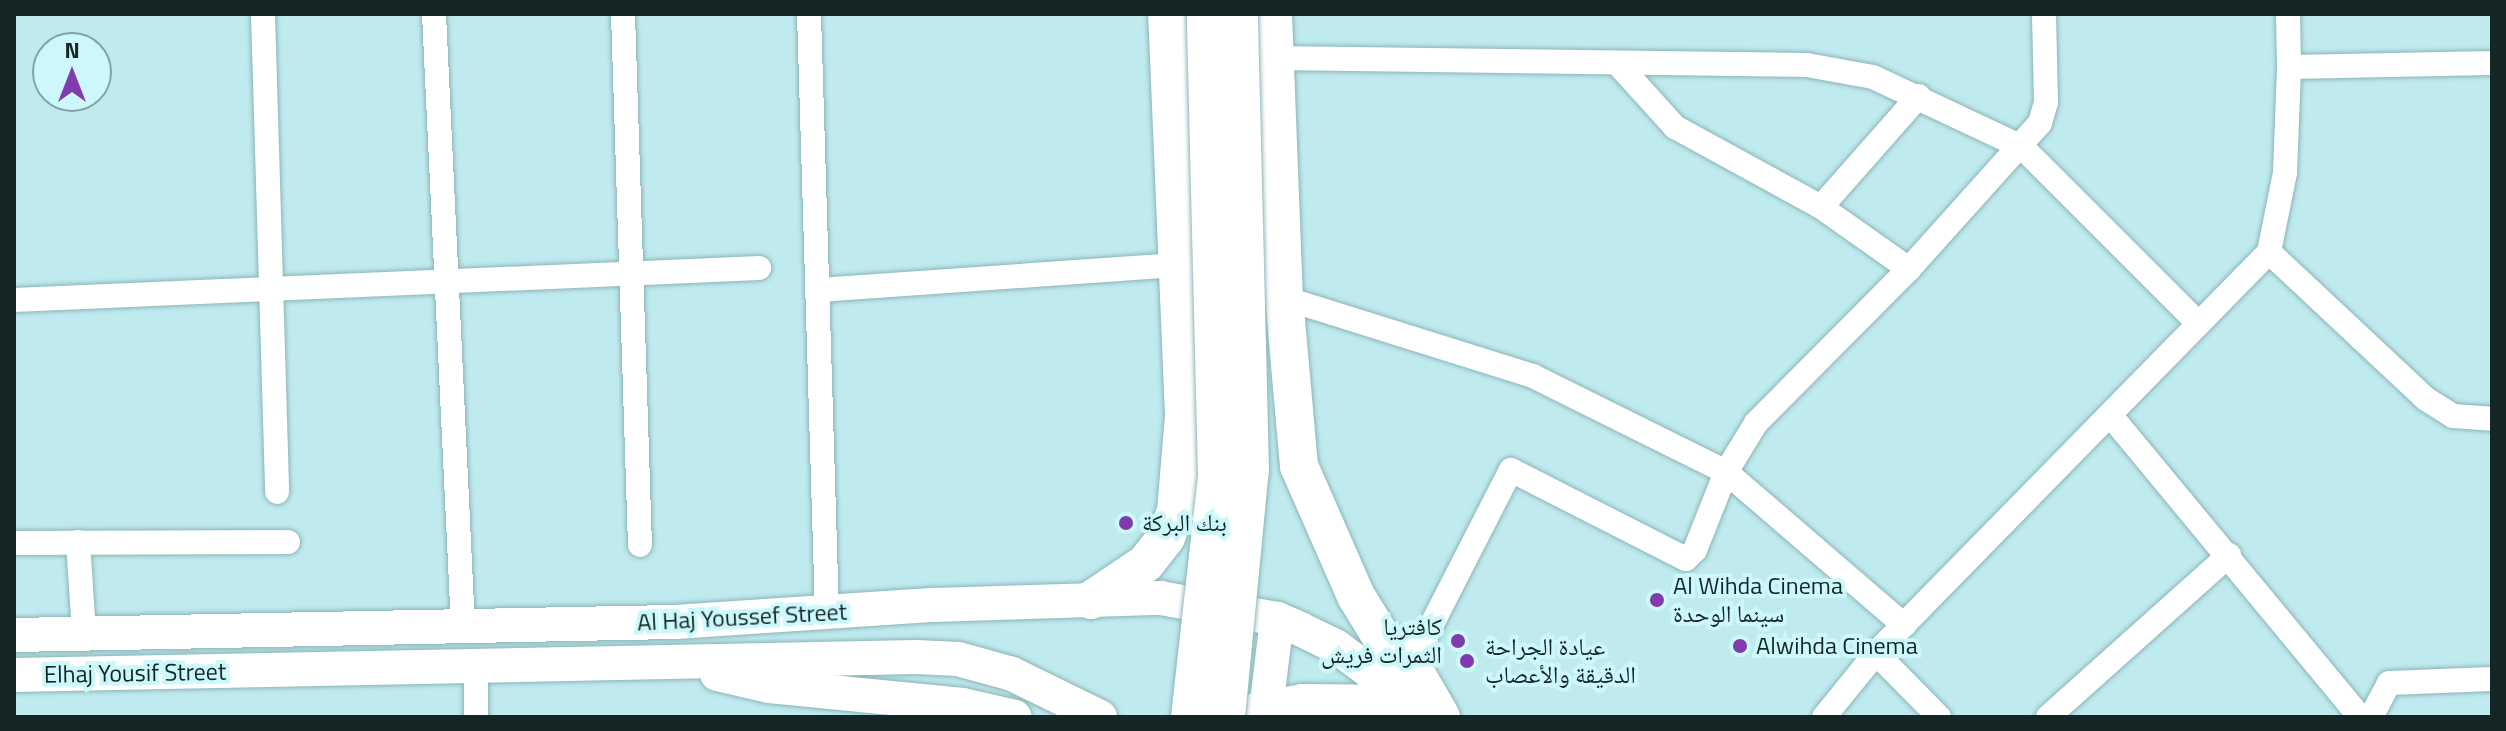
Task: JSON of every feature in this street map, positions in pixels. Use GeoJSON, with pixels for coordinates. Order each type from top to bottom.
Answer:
{"type":"FeatureCollection","features":[{"type":"Feature","properties":{"kind":"main road"},"geometry":{"type":"LineString","coordinates":[[1091,600],[1146,563],[1166,537],[1176,511],[1184,415],[1167,14]]}},
{"type":"Feature","properties":{"kind":"main road"},"geometry":{"type":"LineString","coordinates":[[1190,717],[1217,476],[1206,14]]}},
{"type":"Feature","properties":{"kind":"main road"},"geometry":{"type":"LineString","coordinates":[[1239,14],[1250,470],[1224,717],[1266,712],[1302,701],[1426,700]]}},
{"type":"Feature","properties":{"kind":"main road"},"geometry":{"type":"LineString","coordinates":[[1273,14],[1284,298],[1299,466],[1356,596],[1426,700]]}},
{"type":"Feature","properties":{"kind":"main road","name":"Al Haj Youssef Street"},"geometry":{"type":"LineString","coordinates":[[14,635],[463,626],[1161,598],[1277,619],[1337,647],[1426,700]]}},
{"type":"Feature","properties":{"kind":"main road"},"geometry":{"type":"LineString","coordinates":[[1266,712],[1277,619]]}},
{"type":"Feature","properties":{"kind":"main road","name":"Al Haj Youssef Street"},"geometry":{"type":"LineString","coordinates":[[14,675],[958,659],[1012,674],[1100,717]]}},
{"type":"Feature","properties":{"kind":"main road"},"geometry":{"type":"LineString","coordinates":[[674,664],[880,707],[963,705],[1015,717]]}},
{"type":"Feature","properties":{"kind":"street"},"geometry":{"type":"LineString","coordinates":[[263,14],[277,492]]}},
{"type":"Feature","properties":{"kind":"street"},"geometry":{"type":"LineString","coordinates":[[434,14],[463,626]]}},
{"type":"Feature","properties":{"kind":"street"},"geometry":{"type":"LineString","coordinates":[[623,14],[640,545]]}},
{"type":"Feature","properties":{"kind":"street"},"geometry":{"type":"LineString","coordinates":[[809,14],[827,612]]}},
{"type":"Feature","properties":{"kind":"street"},"geometry":{"type":"LineString","coordinates":[[1426,700],[1511,470],[1686,559],[1695,550],[1726,472],[1756,423],[1909,269],[2022,147],[2040,123],[2046,102],[2044,14]]}},
{"type":"Feature","properties":{"kind":"street"},"geometry":{"type":"LineString","coordinates":[[1824,717],[1876,653],[2269,252],[2285,173],[2288,14]]}},
{"type":"Feature","properties":{"kind":"street"},"geometry":{"type":"LineString","coordinates":[[1275,58],[1807,65],[1873,77],[2022,147],[2199,324]]}},
{"type":"Feature","properties":{"kind":"street"},"geometry":{"type":"LineString","coordinates":[[2289,67],[2492,63]]}},
{"type":"Feature","properties":{"kind":"street"},"geometry":{"type":"LineString","coordinates":[[1618,64],[1675,127],[1821,207],[1909,269]]}},
{"type":"Feature","properties":{"kind":"street"},"geometry":{"type":"LineString","coordinates":[[1821,207],[1919,96]]}},
{"type":"Feature","properties":{"kind":"street"},"geometry":{"type":"LineString","coordinates":[[2269,252],[2426,399],[2453,416],[2492,419]]}},
{"type":"Feature","properties":{"kind":"street"},"geometry":{"type":"LineString","coordinates":[[819,290],[1176,265]]}},
{"type":"Feature","properties":{"kind":"street"},"geometry":{"type":"LineString","coordinates":[[14,300],[759,268]]}},
{"type":"Feature","properties":{"kind":"street"},"geometry":{"type":"LineString","coordinates":[[1284,298],[1533,376],[1726,472],[1904,625]]}},
{"type":"Feature","properties":{"kind":"street"},"geometry":{"type":"LineString","coordinates":[[2111,416],[2360,717]]}},
{"type":"Feature","properties":{"kind":"street"},"geometry":{"type":"LineString","coordinates":[[78,542],[84,633]]}},
{"type":"Feature","properties":{"kind":"street"},"geometry":{"type":"LineString","coordinates":[[14,543],[288,542]]}},
{"type":"Feature","properties":{"kind":"street"},"geometry":{"type":"LineString","coordinates":[[2048,717],[2229,555]]}},
{"type":"Feature","properties":{"kind":"street"},"geometry":{"type":"LineString","coordinates":[[1876,653],[1939,717]]}},
{"type":"Feature","properties":{"kind":"street"},"geometry":{"type":"LineString","coordinates":[[476,667],[476,717]]}},
{"type":"Feature","properties":{"kind":"street"},"geometry":{"type":"LineString","coordinates":[[2371,717],[2389,683],[2492,679]]}},
{"type":"Feature","properties":{"kind":"place","name":"بنك البركة"},"geometry":{"type":"Point","coordinates":[1126,523]}},
{"type":"Feature","properties":{"kind":"place","name":"Al Wihda Cinema سينما الوحدة"},"geometry":{"type":"Point","coordinates":[1657,600]}},
{"type":"Feature","properties":{"kind":"place","name":"كافتريا الثمرات فريش"},"geometry":{"type":"Point","coordinates":[1458,641]}},
{"type":"Feature","properties":{"kind":"place","name":"Alwihda Cinema"},"geometry":{"type":"Point","coordinates":[1740,646]}},
{"type":"Feature","properties":{"kind":"place","name":"عيادة الجراحة الدقيقة والأعصاب"},"geometry":{"type":"Point","coordinates":[1467,661]}}]}
